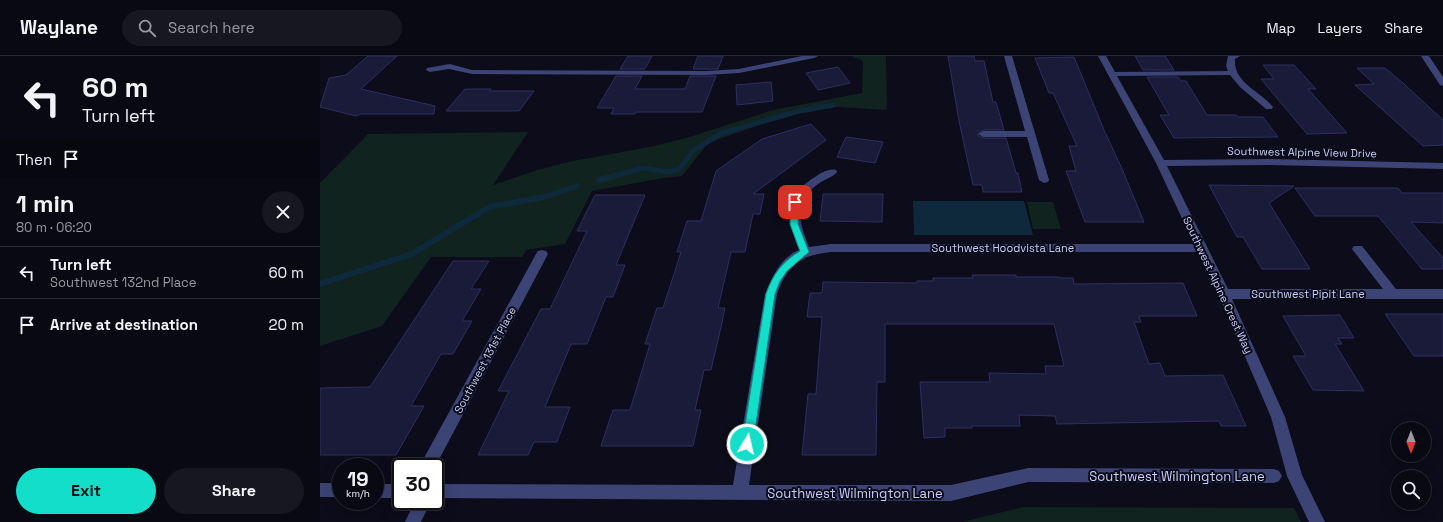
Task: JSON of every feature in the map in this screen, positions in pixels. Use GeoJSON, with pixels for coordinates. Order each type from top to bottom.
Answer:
{"type":"FeatureCollection","features":[{"type":"Feature","properties":{"kind":"street"},"geometry":{"type":"LineString","coordinates":[[445,56],[450,66]]}},
{"type":"Feature","properties":{"kind":"street"},"geometry":{"type":"LineString","coordinates":[[430,70],[450,66],[460,70],[472,72],[706,73],[739,71],[814,56]]}},
{"type":"Feature","properties":{"kind":"street"},"geometry":{"type":"LineString","coordinates":[[1008,56],[1044,180]]}},
{"type":"Feature","properties":{"kind":"street","name":"Southwest Alpine Crest Way"},"geometry":{"type":"LineString","coordinates":[[1102,56],[1110,74],[1161,162],[1224,294],[1278,417],[1295,476],[1317,522]]}},
{"type":"Feature","properties":{"kind":"street"},"geometry":{"type":"LineString","coordinates":[[1236,56],[1231,58],[1229,65],[1232,74],[1239,82],[1261,98],[1269,107]]}},
{"type":"Feature","properties":{"kind":"street"},"geometry":{"type":"LineString","coordinates":[[1425,56],[1443,83]]}},
{"type":"Feature","properties":{"kind":"street"},"geometry":{"type":"LineString","coordinates":[[1110,74],[1232,74]]}},
{"type":"Feature","properties":{"kind":"street"},"geometry":{"type":"LineString","coordinates":[[983,134],[1030,134]]}},
{"type":"Feature","properties":{"kind":"street","name":"Southwest Alpine View Drive"},"geometry":{"type":"LineString","coordinates":[[1161,162],[1267,162],[1443,166]]}},
{"type":"Feature","properties":{"kind":"street"},"geometry":{"type":"LineString","coordinates":[[740,492],[771,294],[776,280],[784,268],[805,252],[794,224],[795,202],[805,190],[820,177],[832,172]]}},
{"type":"Feature","properties":{"kind":"street","name":"Southwest Hoodvista Lane"},"geometry":{"type":"LineString","coordinates":[[805,252],[831,248],[1201,248]]}},
{"type":"Feature","properties":{"kind":"street"},"geometry":{"type":"LineString","coordinates":[[1358,249],[1393,294]]}},
{"type":"Feature","properties":{"kind":"street","name":"Southwest 131st Place"},"geometry":{"type":"LineString","coordinates":[[433,458],[542,254]]}},
{"type":"Feature","properties":{"kind":"street","name":"Southwest Pipit Lane"},"geometry":{"type":"LineString","coordinates":[[1224,294],[1443,294]]}},
{"type":"Feature","properties":{"kind":"street","name":"Southwest Wilmington Lane"},"geometry":{"type":"LineString","coordinates":[[444,491],[951,493],[976,488],[1009,478],[1028,475],[1274,476]]}},
{"type":"Feature","properties":{"kind":"street"},"geometry":{"type":"LineString","coordinates":[[320,490],[332,490]]}},
{"type":"Feature","properties":{"kind":"street"},"geometry":{"type":"LineString","coordinates":[[413,522],[419,510]]}},
{"type":"Feature","properties":{"kind":"green space"},"geometry":{"type":"Polygon","coordinates":[[[886,56],[887,110],[837,107],[786,116],[708,143],[682,176],[592,191],[565,244],[526,250],[522,257],[431,257],[382,326],[320,346],[320,183],[368,134],[528,132],[493,185],[537,170],[573,161],[655,146],[693,136],[773,110],[862,93],[863,62],[860,59],[851,57],[886,56]]]}},
{"type":"Feature","properties":{"kind":"green space"},"geometry":{"type":"Polygon","coordinates":[[[1027,202],[1053,202],[1061,229],[1033,229],[1027,202]]]}},
{"type":"Feature","properties":{"kind":"green space"},"geometry":{"type":"Polygon","coordinates":[[[1023,507],[1294,508],[1301,522],[962,522],[1023,507]]]}},
{"type":"Feature","properties":{"kind":"water"},"geometry":{"type":"Polygon","coordinates":[[[913,201],[1024,201],[1033,235],[914,235],[913,201]]]}},
{"type":"Feature","properties":{"kind":"building"},"geometry":{"type":"Polygon","coordinates":[[[368,56],[397,56],[361,89],[435,106],[434,114],[360,114],[356,116],[320,107],[329,78],[346,75],[368,56]]]}},
{"type":"Feature","properties":{"kind":"building"},"geometry":{"type":"Polygon","coordinates":[[[628,56],[652,56],[645,69],[620,69],[628,56]]]}},
{"type":"Feature","properties":{"kind":"building"},"geometry":{"type":"Polygon","coordinates":[[[698,56],[723,56],[718,69],[693,69],[698,56]]]}},
{"type":"Feature","properties":{"kind":"building"},"geometry":{"type":"Polygon","coordinates":[[[948,56],[974,56],[975,61],[984,61],[993,102],[996,102],[1004,130],[983,130],[977,135],[983,138],[1006,138],[1016,173],[1018,173],[1022,192],[983,192],[982,185],[973,185],[959,121],[948,56]]]}},
{"type":"Feature","properties":{"kind":"building"},"geometry":{"type":"Polygon","coordinates":[[[1135,56],[1165,56],[1174,70],[1143,70],[1135,56]]]}},
{"type":"Feature","properties":{"kind":"building"},"geometry":{"type":"Polygon","coordinates":[[[1074,57],[1144,222],[1085,222],[1066,171],[1076,171],[1069,146],[1077,146],[1053,93],[1049,93],[1035,58],[1074,57]]]}},
{"type":"Feature","properties":{"kind":"building"},"geometry":{"type":"Polygon","coordinates":[[[1263,65],[1294,65],[1316,89],[1308,89],[1347,133],[1307,134],[1261,79],[1274,79],[1263,65]]]}},
{"type":"Feature","properties":{"kind":"building"},"geometry":{"type":"Polygon","coordinates":[[[838,67],[850,83],[818,90],[806,73],[838,67]]]}},
{"type":"Feature","properties":{"kind":"building"},"geometry":{"type":"Polygon","coordinates":[[[1357,68],[1385,68],[1404,84],[1443,120],[1443,145],[1423,146],[1355,85],[1374,84],[1357,68]]]}},
{"type":"Feature","properties":{"kind":"building"},"geometry":{"type":"Polygon","coordinates":[[[616,76],[642,76],[635,89],[685,89],[690,76],[716,76],[702,112],[636,112],[635,114],[611,114],[614,108],[597,108],[616,76]]]}},
{"type":"Feature","properties":{"kind":"building"},"geometry":{"type":"Polygon","coordinates":[[[1147,77],[1178,77],[1181,81],[1186,81],[1207,115],[1263,117],[1278,137],[1174,138],[1160,115],[1169,115],[1147,77]]]}},
{"type":"Feature","properties":{"kind":"building"},"geometry":{"type":"Polygon","coordinates":[[[771,82],[773,101],[737,105],[736,85],[771,82]]]}},
{"type":"Feature","properties":{"kind":"building"},"geometry":{"type":"Polygon","coordinates":[[[465,89],[491,89],[489,91],[534,91],[519,111],[446,111],[465,89]]]}},
{"type":"Feature","properties":{"kind":"building"},"geometry":{"type":"Polygon","coordinates":[[[811,124],[826,140],[753,194],[764,194],[760,214],[753,214],[745,252],[731,252],[718,308],[725,308],[721,327],[711,370],[704,370],[695,410],[701,410],[693,446],[601,446],[613,410],[630,410],[650,344],[645,344],[657,308],[663,308],[681,252],[677,252],[687,221],[701,221],[716,171],[762,139],[811,124]]]}},
{"type":"Feature","properties":{"kind":"building"},"geometry":{"type":"Polygon","coordinates":[[[846,137],[883,142],[875,163],[837,157],[846,137]]]}},
{"type":"Feature","properties":{"kind":"building"},"geometry":{"type":"Polygon","coordinates":[[[1209,185],[1294,186],[1269,203],[1310,269],[1262,269],[1243,237],[1237,237],[1209,185]]]}},
{"type":"Feature","properties":{"kind":"building"},"geometry":{"type":"Polygon","coordinates":[[[1295,188],[1398,188],[1402,193],[1443,193],[1443,223],[1411,222],[1443,258],[1443,269],[1422,269],[1378,216],[1315,216],[1295,188]]]}},
{"type":"Feature","properties":{"kind":"building"},"geometry":{"type":"Polygon","coordinates":[[[823,194],[883,194],[882,222],[820,221],[823,194]]]}},
{"type":"Feature","properties":{"kind":"building"},"geometry":{"type":"Polygon","coordinates":[[[595,195],[645,195],[616,265],[625,265],[613,297],[606,297],[587,344],[571,344],[545,407],[570,407],[557,442],[534,442],[528,455],[478,455],[509,391],[498,391],[541,309],[550,309],[587,231],[577,231],[595,195]]]}},
{"type":"Feature","properties":{"kind":"building"},"geometry":{"type":"Polygon","coordinates":[[[453,261],[489,261],[471,289],[481,289],[462,321],[472,321],[453,354],[441,354],[411,406],[424,406],[396,455],[320,455],[320,388],[370,387],[453,261]]]}},
{"type":"Feature","properties":{"kind":"building"},"geometry":{"type":"Polygon","coordinates":[[[972,275],[1016,275],[1016,277],[1073,278],[1074,284],[1183,283],[1197,316],[1139,316],[1141,322],[1134,322],[1149,364],[1160,363],[1165,376],[1223,375],[1246,426],[1221,426],[1219,421],[1057,424],[1055,416],[1019,415],[1020,426],[971,426],[972,428],[945,428],[945,437],[924,438],[920,382],[990,382],[989,373],[1046,374],[1045,366],[1064,366],[1054,324],[885,324],[885,382],[877,382],[876,455],[802,455],[808,394],[816,394],[822,317],[807,317],[810,293],[822,293],[823,282],[917,283],[917,281],[933,281],[933,278],[973,278],[972,275]]]}},
{"type":"Feature","properties":{"kind":"building"},"geometry":{"type":"Polygon","coordinates":[[[1385,314],[1443,314],[1443,356],[1414,356],[1385,314]]]}},
{"type":"Feature","properties":{"kind":"building"},"geometry":{"type":"Polygon","coordinates":[[[1340,315],[1354,338],[1338,338],[1342,344],[1335,344],[1364,391],[1313,390],[1293,356],[1306,356],[1283,316],[1340,315]]]}},
{"type":"Feature","properties":{"kind":"waterway"},"geometry":{"type":"LineString","coordinates":[[611,177],[643,168],[669,172],[679,169],[694,150],[722,133],[799,111],[833,105]]}},
{"type":"Feature","properties":{"kind":"waterway"},"geometry":{"type":"LineString","coordinates":[[611,177],[615,176]]}},
{"type":"Feature","properties":{"kind":"waterway"},"geometry":{"type":"LineString","coordinates":[[599,180],[611,177]]}},
{"type":"Feature","properties":{"kind":"waterway"},"geometry":{"type":"LineString","coordinates":[[320,284],[412,254],[489,207],[544,197],[577,186]]}},
{"type":"Feature","properties":{"kind":"route"},"geometry":{"type":"LineString","coordinates":[[747,444],[771,294],[776,280],[784,268],[805,252],[794,224],[795,202]]}}]}
